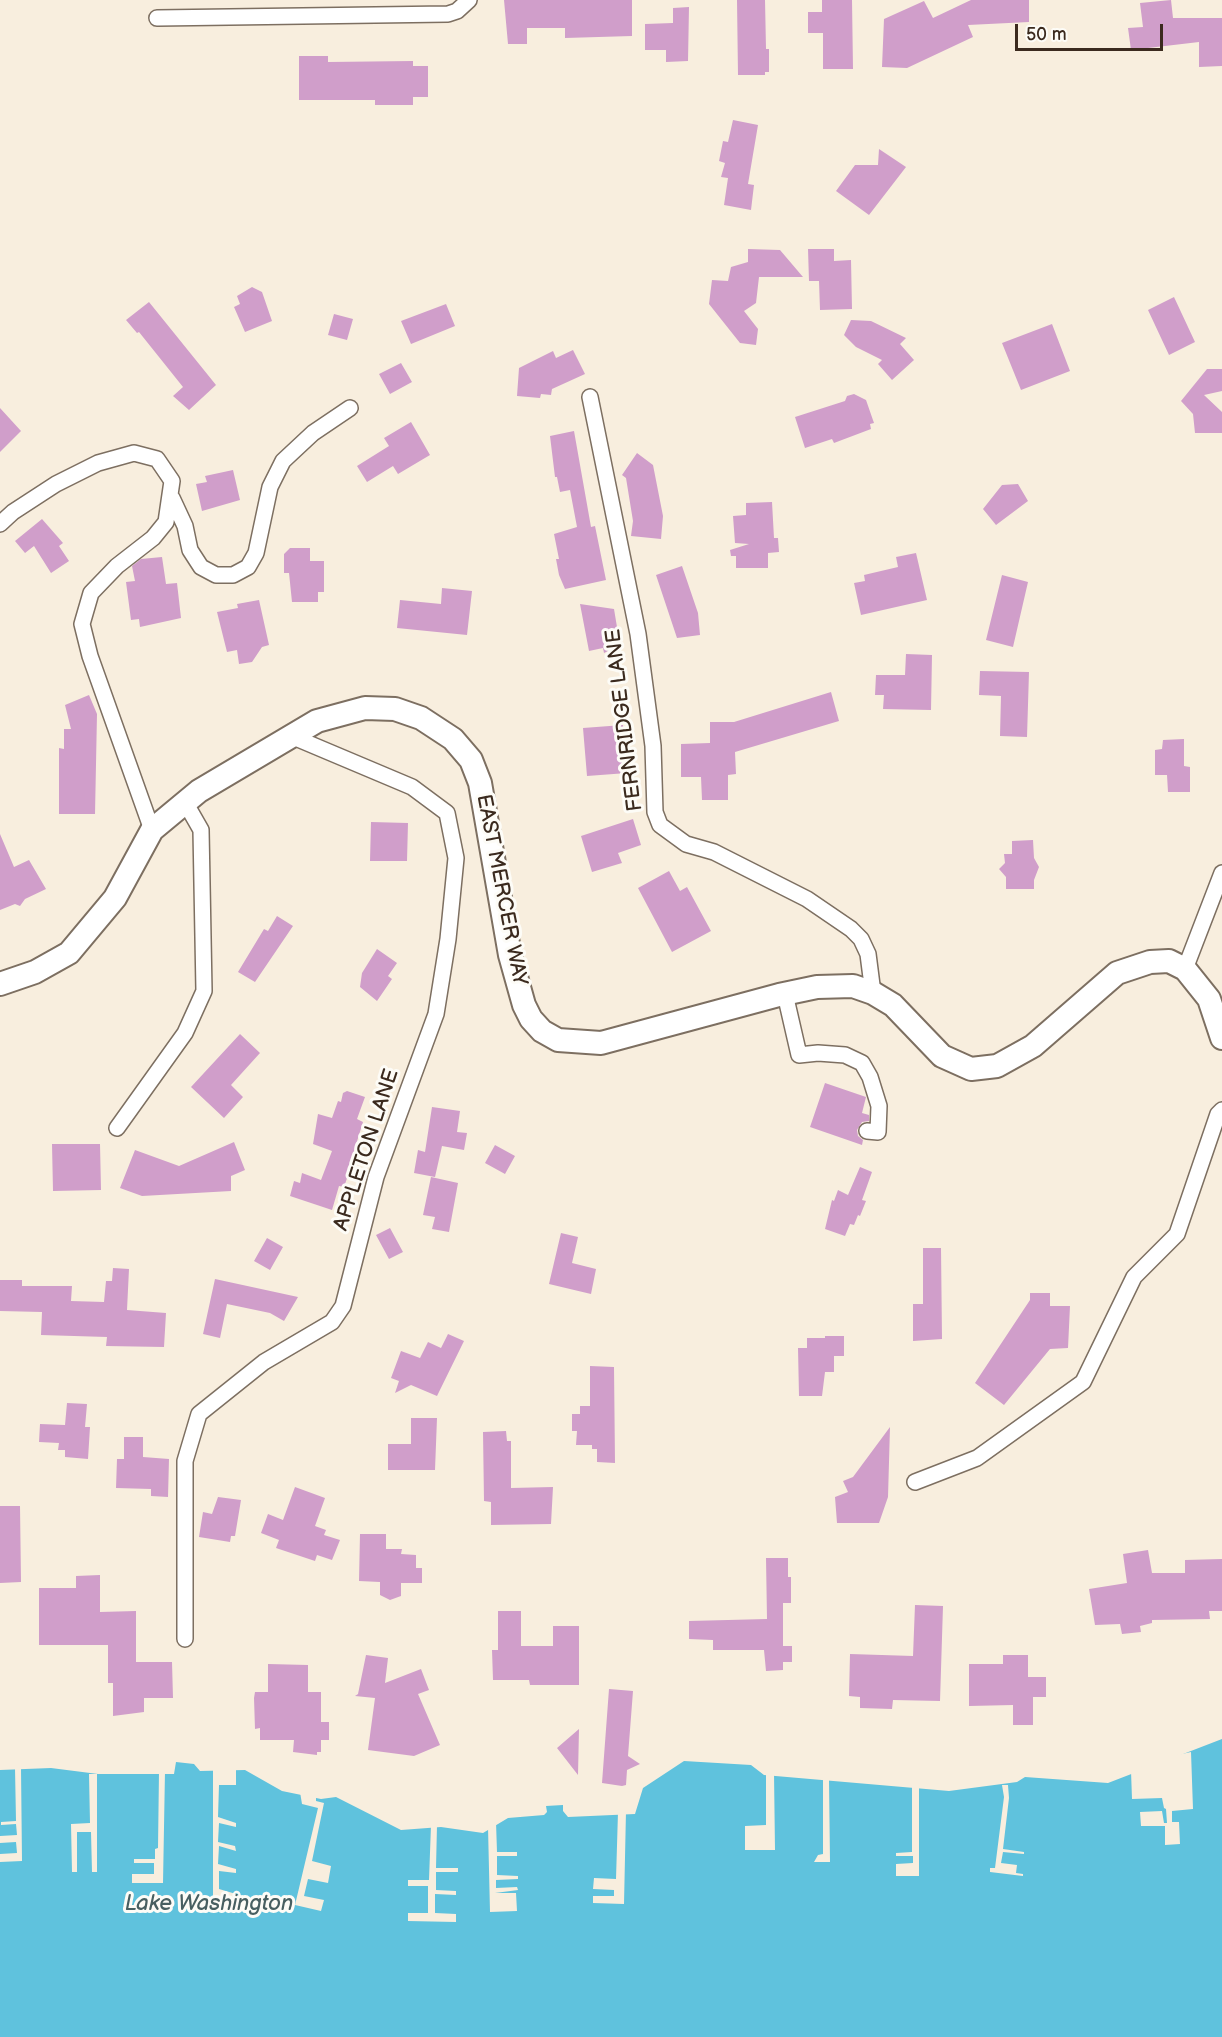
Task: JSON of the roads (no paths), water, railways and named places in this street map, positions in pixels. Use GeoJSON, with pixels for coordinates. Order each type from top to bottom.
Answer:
{"type":"FeatureCollection","features":[{"type":"Feature","properties":{"kind":"street"},"geometry":{"type":"LineString","coordinates":[[157,18],[448,14],[467,2]]}},
{"type":"Feature","properties":{"kind":"street","name":"FERNRIDGE LANE"},"geometry":{"type":"LineString","coordinates":[[590,397],[638,634],[653,746],[655,812],[660,825],[686,844],[714,852],[807,899],[851,929],[861,939],[868,954],[873,993]]}},
{"type":"Feature","properties":{"kind":"street"},"geometry":{"type":"LineString","coordinates":[[172,498],[185,526],[190,550],[201,567],[216,575],[233,575],[248,567],[256,553],[270,487],[284,461],[313,433],[350,408]]}},
{"type":"Feature","properties":{"kind":"street"},"geometry":{"type":"LineString","coordinates":[[0,524],[13,512],[56,484],[98,463],[134,453],[157,459],[172,481],[172,498],[166,522],[153,538],[117,566],[91,593],[82,624],[90,656],[152,830]]}},
{"type":"Feature","properties":{"kind":"street","name":"EAST MERCER WAY"},"geometry":{"type":"LineString","coordinates":[[0,984],[35,972],[69,952],[115,898],[152,830],[199,791],[317,721],[364,708],[394,709],[421,718],[453,739],[471,760],[480,783],[510,955],[524,1005],[531,1019],[542,1031],[558,1040],[601,1043],[785,994],[817,987],[853,986],[873,993],[893,1005],[942,1056],[971,1069],[997,1066],[1033,1046],[1117,973],[1150,962],[1169,962],[1185,969]]}},
{"type":"Feature","properties":{"kind":"street","name":"APPLETON LANE"},"geometry":{"type":"LineString","coordinates":[[185,1638],[185,1461],[199,1414],[264,1362],[332,1322],[339,1314],[350,1281],[376,1177],[436,1014],[448,939],[456,858],[447,813],[412,787],[291,736]]}},
{"type":"Feature","properties":{"kind":"street"},"geometry":{"type":"LineString","coordinates":[[117,1128],[185,1033],[204,991],[201,830],[185,802]]}},
{"type":"Feature","properties":{"kind":"street"},"geometry":{"type":"LineString","coordinates":[[1222,873],[1185,969],[1209,999],[1222,1038]]}},
{"type":"Feature","properties":{"kind":"street"},"geometry":{"type":"LineString","coordinates":[[785,994],[799,1055],[818,1053],[844,1055],[862,1063],[870,1077],[879,1106],[879,1132],[867,1131]]}},
{"type":"Feature","properties":{"kind":"street"},"geometry":{"type":"LineString","coordinates":[[915,1482],[977,1458],[1083,1382],[1134,1277],[1177,1234],[1218,1114],[1222,1110]]}},
{"type":"Feature","properties":{"kind":"water","name":"Lake Washington"},"geometry":{"type":"Polygon","coordinates":[[[1222,1739],[1222,2037],[0,2037],[0,1770],[51,1768],[98,1774],[174,1774],[176,1762],[194,1764],[200,1771],[245,1770],[282,1791],[321,1799],[336,1797],[401,1830],[441,1827],[483,1833],[508,1818],[544,1815],[547,1812],[546,1806],[563,1805],[563,1811],[568,1817],[635,1814],[643,1788],[684,1761],[751,1765],[764,1775],[949,1791],[1017,1782],[1025,1777],[1108,1783],[1222,1739]]]}}]}
